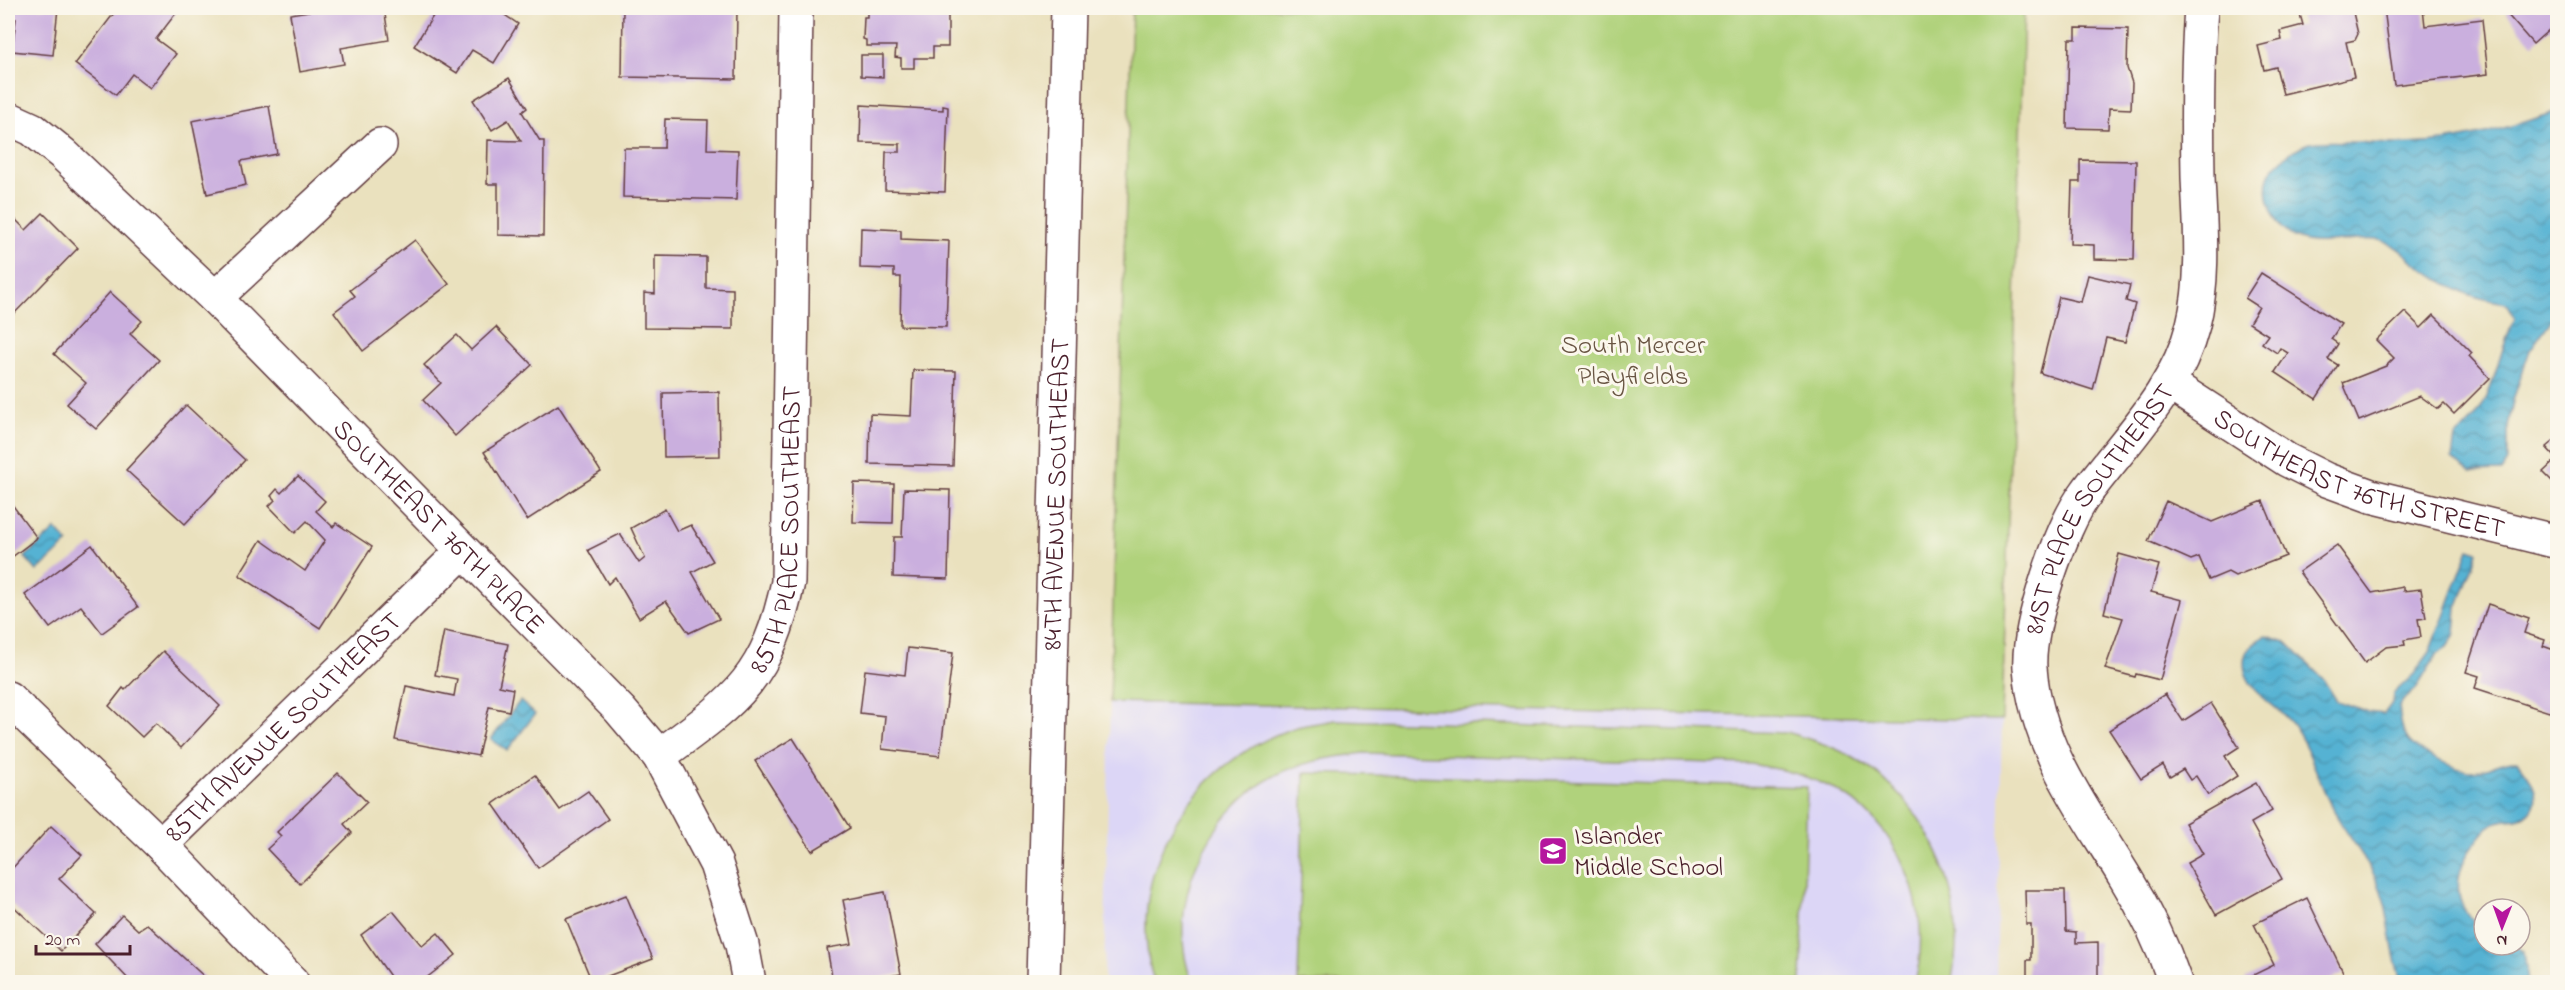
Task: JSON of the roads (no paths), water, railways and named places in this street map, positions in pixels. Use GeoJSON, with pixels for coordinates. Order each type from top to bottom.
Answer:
{"type":"FeatureCollection","features":[{"type":"Feature","properties":{"kind":"street","name":"85TH PLACE SOUTHEAST"},"geometry":{"type":"LineString","coordinates":[[659,756],[718,714],[752,679],[767,653],[780,621],[788,582],[796,8]]}},
{"type":"Feature","properties":{"kind":"street","name":"84TH AVENUE SOUTHEAST"},"geometry":{"type":"LineString","coordinates":[[1043,982],[1068,8]]}},
{"type":"Feature","properties":{"kind":"street","name":"81ST PLACE SOUTHEAST"},"geometry":{"type":"LineString","coordinates":[[2175,982],[2167,958],[2127,880],[2062,776],[2040,724],[2030,669],[2030,645],[2056,553],[2084,495],[2129,441],[2170,384],[2193,326],[2199,286],[2198,65],[2201,8]]}},
{"type":"Feature","properties":{"kind":"street","name":"SOUTHEAST 76TH PLACE"},"geometry":{"type":"LineString","coordinates":[[8,118],[32,129],[63,154],[215,298],[620,710],[659,756]]}},
{"type":"Feature","properties":{"kind":"street"},"geometry":{"type":"LineString","coordinates":[[215,298],[380,145]]}},
{"type":"Feature","properties":{"kind":"street","name":"SOUTHEAST 76TH STREET"},"geometry":{"type":"LineString","coordinates":[[2170,384],[2287,460],[2326,480],[2371,496],[2558,542]]}},
{"type":"Feature","properties":{"kind":"street","name":"85TH AVENUE SOUTHEAST"},"geometry":{"type":"LineString","coordinates":[[292,982],[161,845],[463,551]]}},
{"type":"Feature","properties":{"kind":"street"},"geometry":{"type":"LineString","coordinates":[[8,698],[161,845]]}},
{"type":"Feature","properties":{"kind":"street"},"geometry":{"type":"LineString","coordinates":[[659,756],[716,864],[742,945],[749,982]]}},
{"type":"Feature","properties":{"kind":"water"},"geometry":{"type":"Polygon","coordinates":[[[2557,111],[2557,312],[2530,350],[2514,397],[2508,426],[2508,461],[2502,471],[2470,472],[2452,459],[2455,437],[2469,425],[2487,397],[2515,319],[2506,303],[2479,298],[2449,285],[2387,242],[2367,240],[2317,242],[2296,238],[2281,227],[2276,219],[2269,200],[2268,181],[2271,172],[2282,159],[2307,144],[2315,142],[2407,144],[2446,141],[2502,129],[2557,111]]]}},
{"type":"Feature","properties":{"kind":"water"},"geometry":{"type":"Polygon","coordinates":[[[56,529],[68,543],[37,571],[25,557],[56,529]]]}},
{"type":"Feature","properties":{"kind":"water"},"geometry":{"type":"Polygon","coordinates":[[[2469,549],[2478,552],[2457,608],[2455,634],[2447,647],[2438,653],[2416,689],[2399,705],[2400,714],[2409,741],[2448,765],[2472,771],[2517,761],[2533,784],[2536,798],[2531,811],[2518,819],[2498,822],[2486,829],[2463,863],[2458,887],[2464,909],[2472,919],[2472,957],[2525,957],[2528,982],[2402,982],[2394,956],[2384,902],[2375,877],[2330,804],[2300,736],[2287,718],[2253,687],[2248,680],[2244,665],[2246,654],[2256,641],[2266,636],[2286,642],[2323,679],[2337,701],[2369,712],[2384,714],[2392,703],[2393,694],[2414,674],[2430,652],[2469,549]]]}},
{"type":"Feature","properties":{"kind":"water"},"geometry":{"type":"Polygon","coordinates":[[[520,701],[535,714],[507,751],[491,739],[520,701]]]}},
{"type":"Feature","properties":{"kind":"place","name":"Islander Middle School"},"geometry":{"type":"Point","coordinates":[1553,851]}},
{"type":"Feature","properties":{"kind":"park label","name":"South Mercer Playfields"},"geometry":{"type":"Point","coordinates":[1633,360]}}]}
